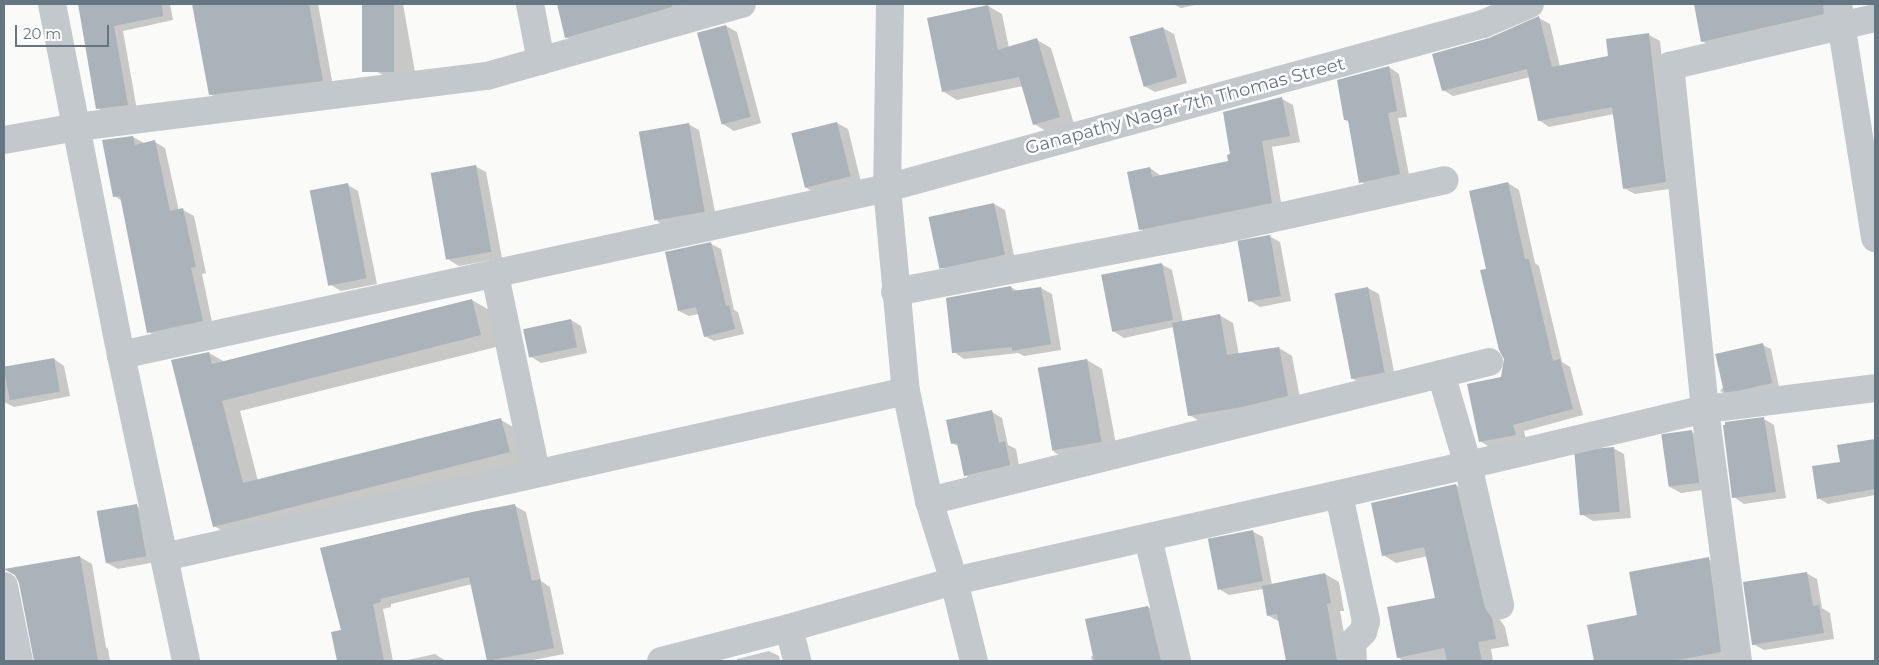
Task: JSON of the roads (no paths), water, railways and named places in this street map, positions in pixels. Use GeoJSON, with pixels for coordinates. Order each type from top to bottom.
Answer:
{"type":"FeatureCollection","features":[{"type":"Feature","properties":{"kind":"street"},"geometry":{"type":"LineString","coordinates":[[52,4],[121,355],[186,661]]}},
{"type":"Feature","properties":{"kind":"street"},"geometry":{"type":"LineString","coordinates":[[530,4],[542,61]]}},
{"type":"Feature","properties":{"kind":"street"},"geometry":{"type":"LineString","coordinates":[[4,140],[77,127],[487,76],[742,4]]}},
{"type":"Feature","properties":{"kind":"street"},"geometry":{"type":"LineString","coordinates":[[890,4],[887,188],[895,292],[906,391],[929,501],[954,581],[974,661]]}},
{"type":"Feature","properties":{"kind":"street","name":"Ganapathy Nagar 7th Thomas Street"},"geometry":{"type":"LineString","coordinates":[[121,355],[495,275],[887,188],[1483,24],[1530,4]]}},
{"type":"Feature","properties":{"kind":"street"},"geometry":{"type":"LineString","coordinates":[[1738,661],[1705,409],[1670,66],[1839,15],[1875,18]]}},
{"type":"Feature","properties":{"kind":"street"},"geometry":{"type":"LineString","coordinates":[[1839,15],[1875,238]]}},
{"type":"Feature","properties":{"kind":"street"},"geometry":{"type":"LineString","coordinates":[[895,292],[1220,230],[1445,180]]}},
{"type":"Feature","properties":{"kind":"street"},"geometry":{"type":"LineString","coordinates":[[495,275],[536,472]]}},
{"type":"Feature","properties":{"kind":"street"},"geometry":{"type":"LineString","coordinates":[[929,501],[1489,362]]}},
{"type":"Feature","properties":{"kind":"street"},"geometry":{"type":"LineString","coordinates":[[1442,374],[1468,465],[1500,605]]}},
{"type":"Feature","properties":{"kind":"street"},"geometry":{"type":"LineString","coordinates":[[661,661],[789,628],[954,581],[1339,495],[1705,409],[1875,388]]}},
{"type":"Feature","properties":{"kind":"street"},"geometry":{"type":"LineString","coordinates":[[164,557],[536,472],[906,391]]}},
{"type":"Feature","properties":{"kind":"street"},"geometry":{"type":"LineString","coordinates":[[1339,495],[1366,621],[1363,632],[1352,643],[1352,661]]}},
{"type":"Feature","properties":{"kind":"street"},"geometry":{"type":"LineString","coordinates":[[1148,538],[1176,661]]}},
{"type":"Feature","properties":{"kind":"street"},"geometry":{"type":"LineString","coordinates":[[5,604],[19,661]]}},
{"type":"Feature","properties":{"kind":"street"},"geometry":{"type":"LineString","coordinates":[[789,628],[797,661]]}}]}
